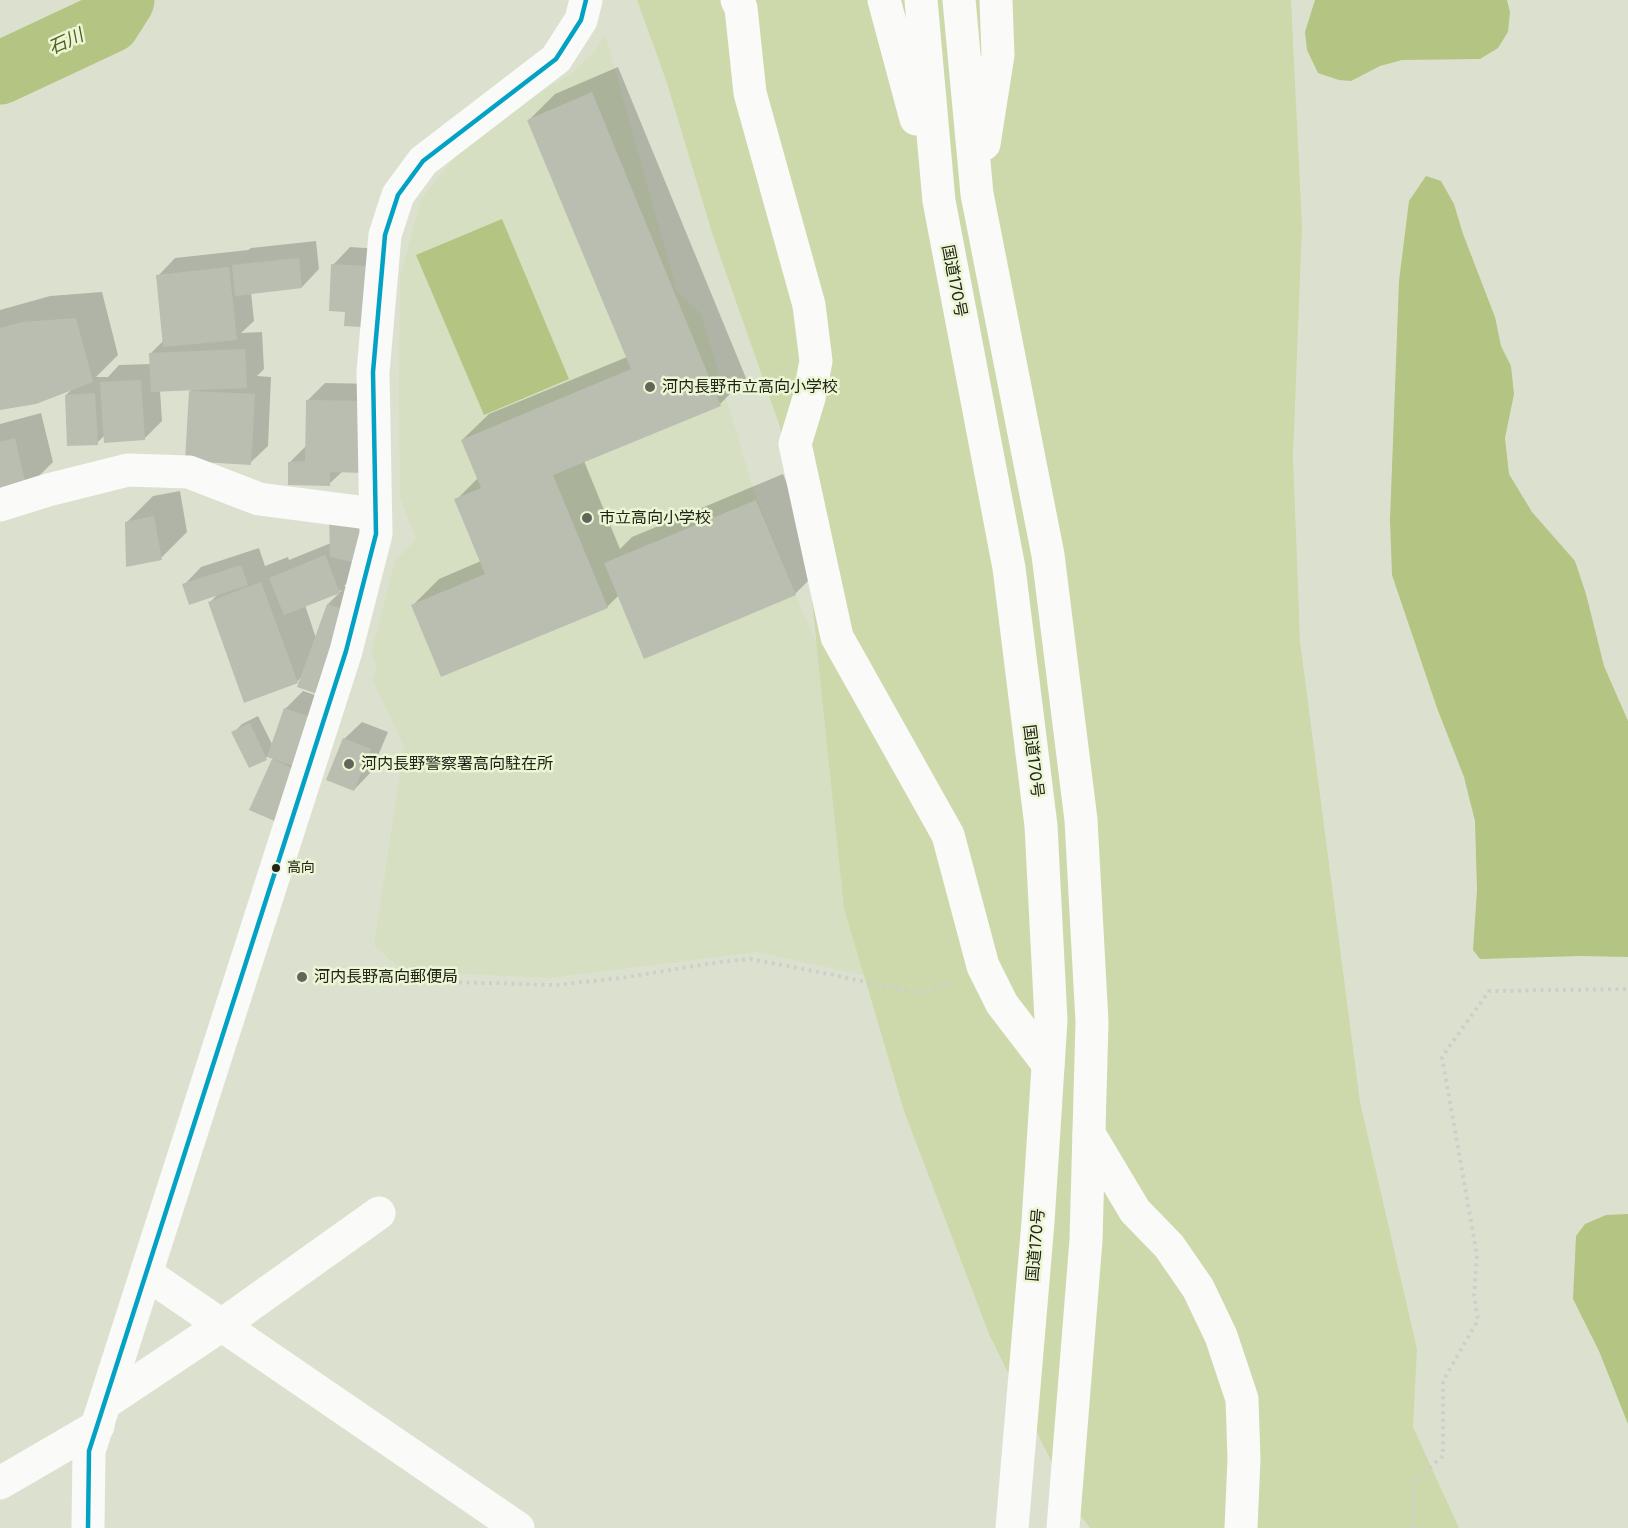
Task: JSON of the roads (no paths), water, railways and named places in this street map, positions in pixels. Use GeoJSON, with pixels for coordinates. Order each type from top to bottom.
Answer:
{"type":"FeatureCollection","features":[{"type":"Feature","properties":{"kind":"main road"},"geometry":{"type":"LineString","coordinates":[[88,1528],[89,1451],[346,651],[375,534],[373,372],[385,236],[398,195],[423,161],[556,59],[581,21],[586,0]]}},
{"type":"Feature","properties":{"kind":"main road"},"geometry":{"type":"LineString","coordinates":[[737,0],[741,8],[750,93],[809,305],[816,361],[809,398],[795,444],[837,637],[948,835],[983,966],[1002,1004],[1048,1064]]}},
{"type":"Feature","properties":{"kind":"main road"},"geometry":{"type":"LineString","coordinates":[[884,0],[939,201]]}},
{"type":"Feature","properties":{"kind":"main road","name":"国道170号"},"geometry":{"type":"LineString","coordinates":[[921,0],[939,201],[1009,568],[1041,826],[1051,1020],[1038,1222],[1012,1528]]}},
{"type":"Feature","properties":{"kind":"main road"},"geometry":{"type":"LineString","coordinates":[[959,0],[977,194],[1048,555],[1080,809],[1092,1022],[1086,1239],[1063,1528]]}},
{"type":"Feature","properties":{"kind":"main road"},"geometry":{"type":"LineString","coordinates":[[977,194],[998,55],[996,0]]}},
{"type":"Feature","properties":{"kind":"main road"},"geometry":{"type":"LineString","coordinates":[[0,505],[48,490],[128,470],[189,472],[259,499],[375,514]]}},
{"type":"Feature","properties":{"kind":"main road"},"geometry":{"type":"LineString","coordinates":[[1089,1134],[1135,1211],[1169,1246],[1198,1288],[1221,1336],[1242,1399],[1244,1459],[1241,1528]]}},
{"type":"Feature","properties":{"kind":"main road"},"geometry":{"type":"LineString","coordinates":[[0,1483],[101,1414],[379,1213]]}},
{"type":"Feature","properties":{"kind":"main road"},"geometry":{"type":"LineString","coordinates":[[147,1274],[518,1528]]}},
{"type":"Feature","properties":{"kind":"waterway","name":"石川"},"geometry":{"type":"LineString","coordinates":[[0,73],[109,22],[123,0]]}},
{"type":"Feature","properties":{"kind":"place","name":"河内長野市立高向小学校"},"geometry":{"type":"Point","coordinates":[650,387]}},
{"type":"Feature","properties":{"kind":"place","name":"市立高向小学校"},"geometry":{"type":"Point","coordinates":[587,518]}},
{"type":"Feature","properties":{"kind":"place","name":"河内長野警察署高向駐在所"},"geometry":{"type":"Point","coordinates":[349,764]}},
{"type":"Feature","properties":{"kind":"place","name":"高向"},"geometry":{"type":"Point","coordinates":[276,868]}},
{"type":"Feature","properties":{"kind":"place","name":"河内長野高向郵便局"},"geometry":{"type":"Point","coordinates":[302,977]}}]}
